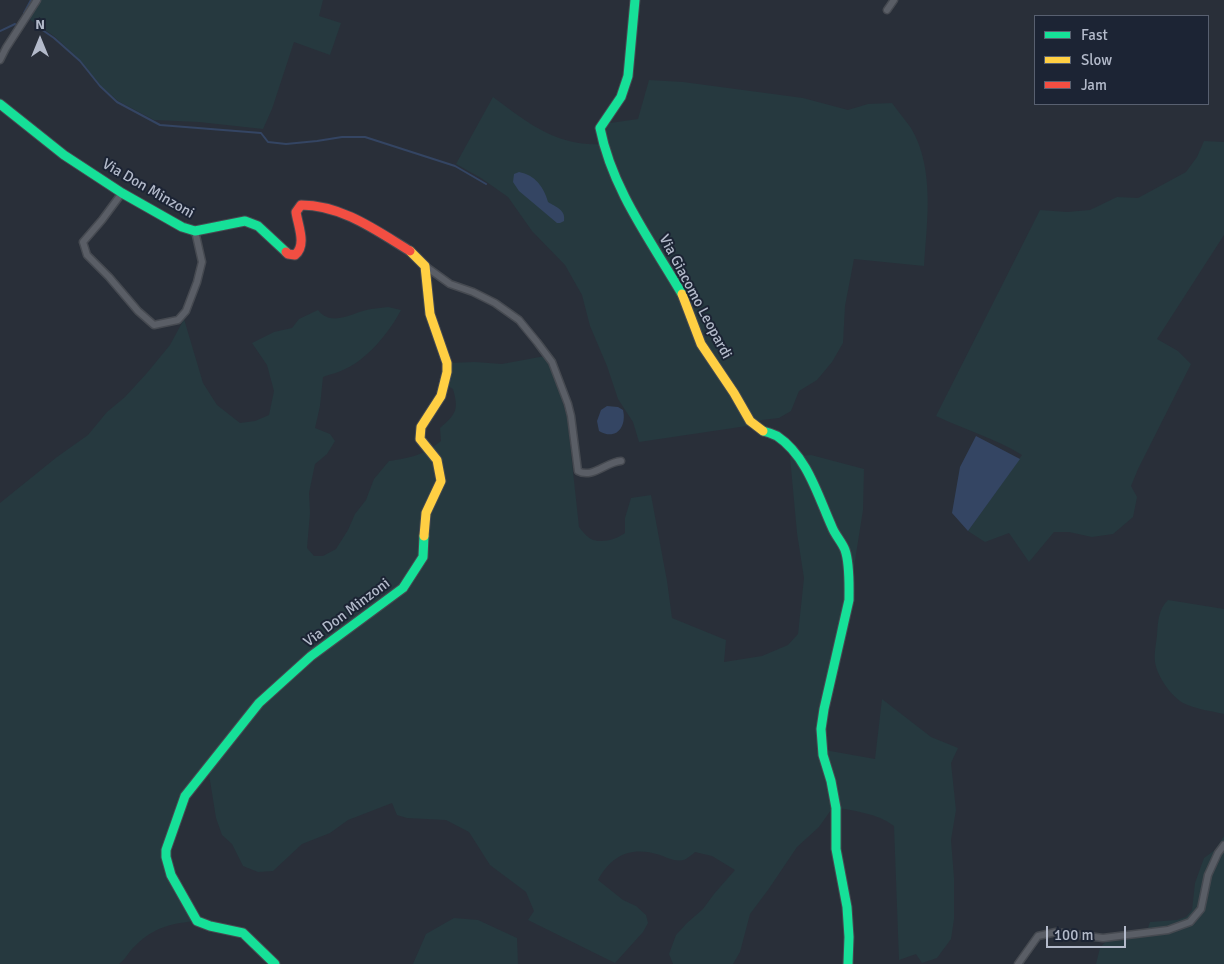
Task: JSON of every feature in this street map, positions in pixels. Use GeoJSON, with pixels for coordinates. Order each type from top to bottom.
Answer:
{"type":"FeatureCollection","features":[{"type":"Feature","properties":{"kind":"street"},"geometry":{"type":"LineString","coordinates":[[0,60],[38,0]]}},
{"type":"Feature","properties":{"kind":"street","name":"Via Giacomo Leopardi"},"geometry":{"type":"LineString","coordinates":[[635,0],[628,76],[622,96],[600,128],[604,148],[618,185],[684,298],[702,344],[750,421],[759,430],[777,436],[803,464],[833,530],[845,551],[849,600],[820,729],[822,754],[831,781],[836,808],[836,849],[847,907],[850,937],[848,964]]}},
{"type":"Feature","properties":{"kind":"street"},"geometry":{"type":"LineString","coordinates":[[886,10],[894,0]]}},
{"type":"Feature","properties":{"kind":"street","name":"Via Don Minzoni"},"geometry":{"type":"LineString","coordinates":[[0,104],[64,155],[182,227],[195,231],[244,220],[258,226],[288,254],[295,255],[300,251],[302,245],[296,212],[301,205],[312,205],[349,215],[412,252],[425,266],[430,314],[447,363],[447,372],[441,396],[421,427],[420,439],[437,460],[441,481],[426,513],[423,557],[403,588],[311,656],[259,703],[186,796],[166,850],[171,875],[197,921],[210,926],[243,933],[276,964]]}},
{"type":"Feature","properties":{"kind":"street"},"geometry":{"type":"LineString","coordinates":[[122,192],[83,242],[87,255],[138,311],[154,325],[178,320],[186,311],[202,262],[195,231]]}},
{"type":"Feature","properties":{"kind":"street"},"geometry":{"type":"LineString","coordinates":[[425,266],[450,284],[473,292],[495,303],[518,320],[552,362],[571,416],[578,471],[584,474],[590,473],[608,464],[621,462]]}},
{"type":"Feature","properties":{"kind":"street"},"geometry":{"type":"LineString","coordinates":[[1018,964],[1038,936],[1056,932],[1103,938],[1168,930],[1190,922],[1201,909],[1208,875],[1218,853],[1224,845]]}},
{"type":"Feature","properties":{"kind":"shaded area"},"geometry":{"type":"Polygon","coordinates":[[[37,0],[323,0],[319,16],[341,23],[330,55],[294,42],[272,109],[263,129],[199,122],[154,120],[118,101],[101,86],[80,60],[54,36],[26,17],[37,0]]]}},
{"type":"Feature","properties":{"kind":"shaded area"},"geometry":{"type":"Polygon","coordinates":[[[649,80],[683,82],[803,98],[848,110],[868,104],[892,103],[911,128],[919,144],[924,161],[928,213],[924,266],[854,259],[845,306],[843,343],[832,362],[817,380],[799,391],[791,411],[779,418],[762,420],[747,426],[639,442],[633,422],[618,399],[607,366],[590,326],[582,295],[565,265],[532,231],[508,197],[481,178],[456,164],[493,97],[518,116],[557,137],[571,142],[603,144],[597,129],[610,123],[638,119],[649,80]]]}},
{"type":"Feature","properties":{"kind":"shaded area"},"geometry":{"type":"Polygon","coordinates":[[[1204,141],[1224,142],[1224,235],[1157,339],[1178,351],[1191,364],[1131,486],[1137,497],[1133,517],[1113,534],[1092,537],[1069,532],[1054,532],[1029,562],[1009,533],[985,542],[968,531],[1022,455],[936,416],[1040,210],[1067,212],[1090,210],[1117,197],[1138,198],[1186,172],[1197,157],[1204,141]]]}},
{"type":"Feature","properties":{"kind":"shaded area"},"geometry":{"type":"Polygon","coordinates":[[[388,307],[401,310],[378,344],[354,364],[340,372],[323,377],[320,406],[315,428],[330,434],[335,441],[327,454],[315,464],[309,493],[310,513],[307,548],[314,556],[323,556],[336,549],[355,514],[366,500],[374,479],[389,461],[417,455],[441,441],[440,428],[450,419],[456,407],[453,389],[444,384],[447,363],[475,362],[502,364],[545,356],[550,363],[567,416],[579,527],[591,539],[604,541],[618,537],[625,533],[625,518],[631,498],[651,495],[672,618],[726,640],[724,662],[762,656],[788,645],[798,634],[804,578],[797,533],[790,457],[811,455],[864,469],[863,510],[854,567],[821,699],[818,726],[819,749],[875,759],[882,699],[931,737],[958,748],[951,763],[956,810],[951,840],[954,878],[954,919],[951,939],[937,958],[922,963],[916,954],[899,960],[894,826],[880,818],[865,813],[833,807],[819,827],[797,847],[750,914],[740,952],[733,964],[673,964],[669,954],[676,935],[703,909],[735,870],[712,856],[695,852],[686,859],[679,860],[673,860],[650,852],[631,852],[616,859],[603,871],[598,880],[623,900],[636,906],[646,915],[648,923],[643,932],[615,963],[528,920],[534,911],[526,892],[490,865],[469,832],[446,820],[407,818],[397,815],[392,803],[348,820],[330,833],[302,844],[273,871],[258,872],[243,866],[232,844],[222,835],[216,818],[208,768],[194,782],[165,856],[198,921],[180,923],[156,930],[133,948],[119,964],[0,964],[0,503],[57,457],[88,435],[107,412],[125,397],[147,373],[170,345],[184,319],[203,383],[217,405],[240,423],[255,421],[269,415],[274,391],[267,365],[252,343],[274,332],[292,328],[299,319],[318,310],[330,318],[336,318],[371,309],[388,307]]]}},
{"type":"Feature","properties":{"kind":"shaded area"},"geometry":{"type":"Polygon","coordinates":[[[1168,600],[1224,609],[1224,714],[1198,708],[1178,700],[1169,691],[1156,667],[1155,652],[1158,621],[1160,612],[1168,600]]]}},
{"type":"Feature","properties":{"kind":"shaded area"},"geometry":{"type":"Polygon","coordinates":[[[1224,836],[1224,964],[1096,964],[1100,948],[1108,939],[1146,934],[1150,922],[1177,920],[1186,917],[1192,910],[1195,883],[1204,858],[1215,850],[1224,836]]]}},
{"type":"Feature","properties":{"kind":"shaded area"},"geometry":{"type":"Polygon","coordinates":[[[454,918],[478,920],[517,938],[518,964],[413,964],[426,934],[454,918]]]}},
{"type":"Feature","properties":{"kind":"water"},"geometry":{"type":"Polygon","coordinates":[[[519,172],[530,176],[538,182],[548,202],[562,211],[564,221],[557,223],[519,191],[513,182],[514,174],[519,172]]]}},
{"type":"Feature","properties":{"kind":"water"},"geometry":{"type":"Polygon","coordinates":[[[607,406],[618,407],[623,410],[624,416],[622,427],[619,431],[610,434],[599,431],[597,421],[601,410],[607,406]]]}},
{"type":"Feature","properties":{"kind":"water"},"geometry":{"type":"Polygon","coordinates":[[[976,436],[1020,459],[968,531],[952,513],[960,467],[976,436]]]}},
{"type":"Feature","properties":{"kind":"waterway"},"geometry":{"type":"LineString","coordinates":[[24,13],[31,0]]}},
{"type":"Feature","properties":{"kind":"waterway"},"geometry":{"type":"LineString","coordinates":[[0,31],[15,24]]}},
{"type":"Feature","properties":{"kind":"waterway"},"geometry":{"type":"LineString","coordinates":[[41,29],[80,61],[100,86],[117,102],[160,125],[261,133],[268,142],[286,144],[342,137],[365,137],[455,166],[486,184]]}},
{"type":"Feature","properties":{"kind":"traffic: fast"},"geometry":{"type":"LineString","coordinates":[[635,0],[628,76],[621,97],[600,128],[606,150],[623,193],[682,294]]}},
{"type":"Feature","properties":{"kind":"traffic: fast"},"geometry":{"type":"LineString","coordinates":[[0,104],[64,155],[122,193],[182,227],[195,231],[245,221],[258,226],[286,252]]}},
{"type":"Feature","properties":{"kind":"traffic: fast"},"geometry":{"type":"LineString","coordinates":[[763,431],[777,436],[787,444],[804,465],[811,477],[833,530],[844,547],[848,562],[849,600],[821,729],[823,755],[831,781],[836,808],[836,849],[847,907],[848,964]]}},
{"type":"Feature","properties":{"kind":"traffic: fast"},"geometry":{"type":"LineString","coordinates":[[275,964],[243,933],[210,926],[197,921],[171,875],[166,850],[185,796],[259,703],[311,656],[403,588],[423,557],[424,536]]}},
{"type":"Feature","properties":{"kind":"traffic: slow"},"geometry":{"type":"LineString","coordinates":[[410,251],[425,266],[430,314],[447,363],[447,372],[441,396],[421,427],[420,439],[437,460],[441,481],[426,513],[424,536]]}},
{"type":"Feature","properties":{"kind":"traffic: slow"},"geometry":{"type":"LineString","coordinates":[[682,294],[701,344],[734,393],[750,421],[763,431]]}},
{"type":"Feature","properties":{"kind":"traffic: jam"},"geometry":{"type":"LineString","coordinates":[[286,252],[295,255],[299,251],[301,235],[296,212],[301,205],[331,209],[345,214],[410,251]]}}]}
